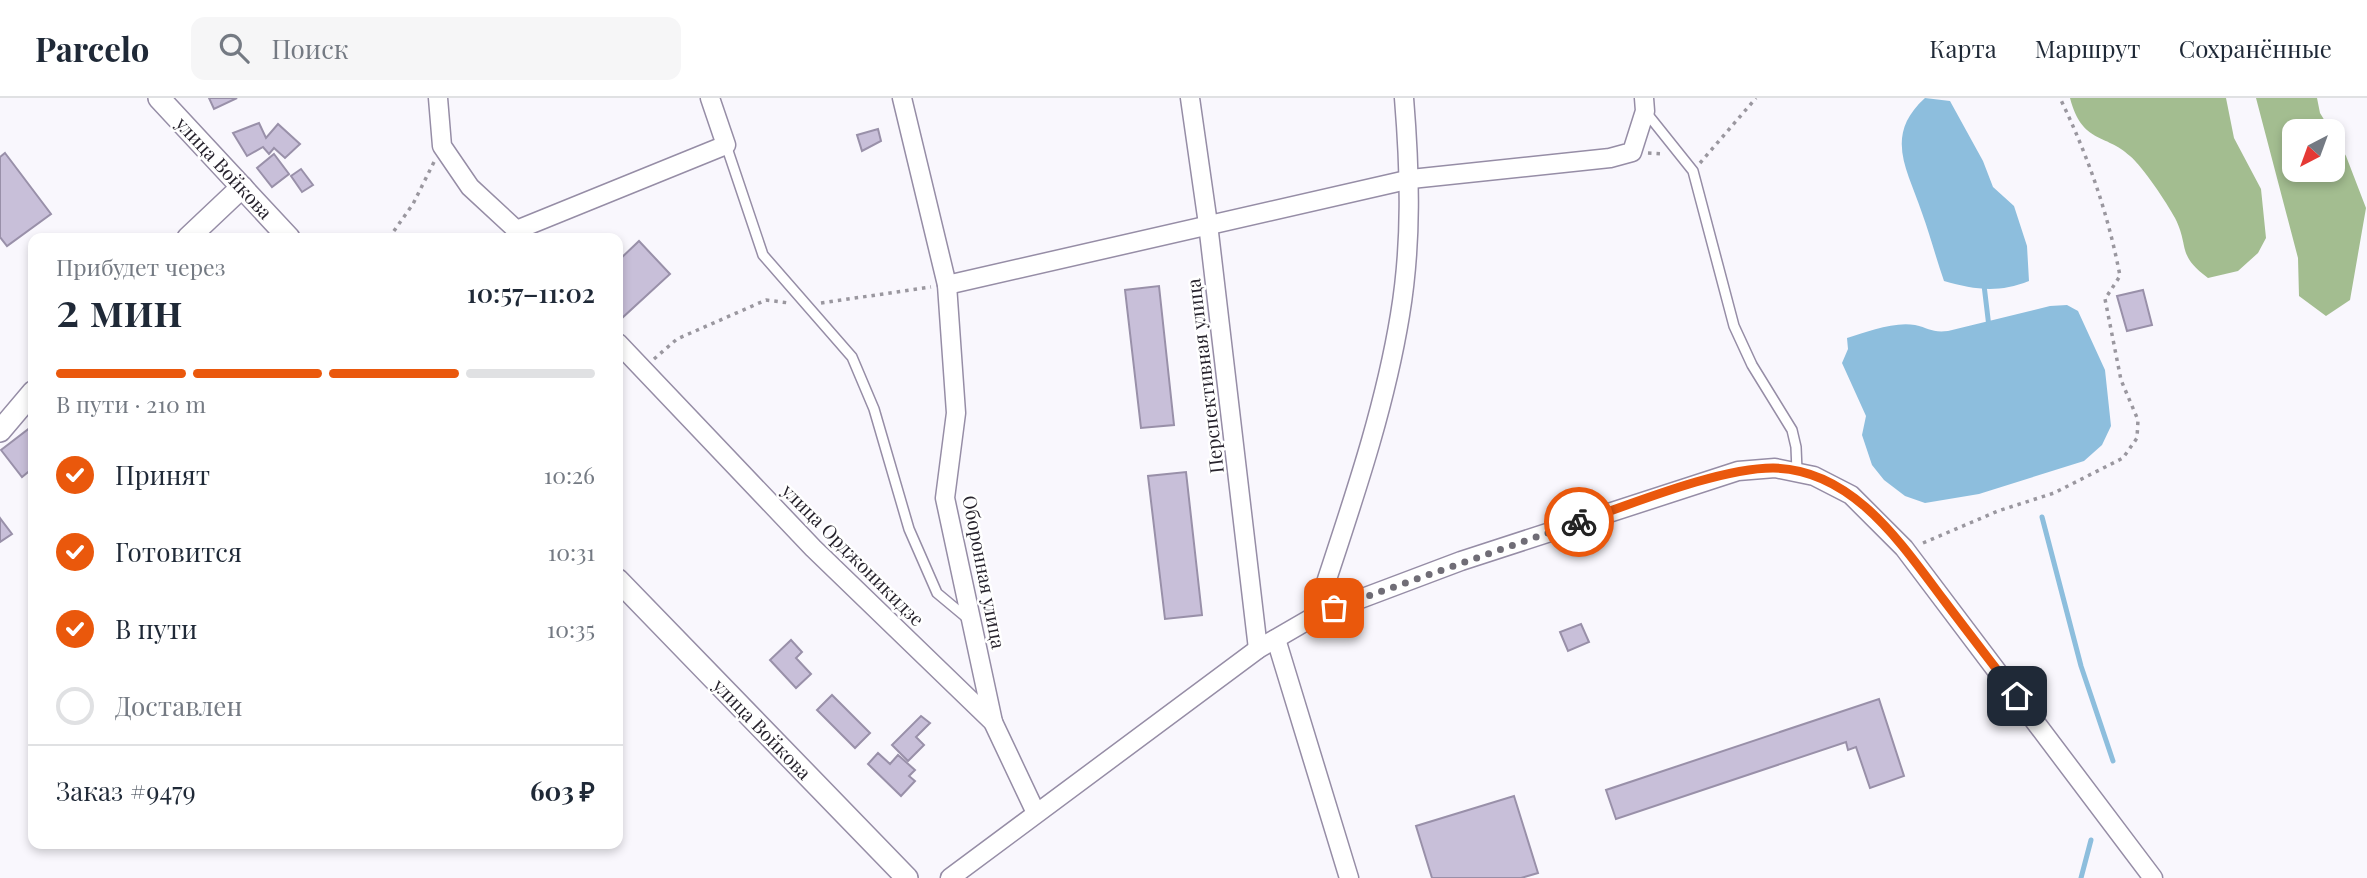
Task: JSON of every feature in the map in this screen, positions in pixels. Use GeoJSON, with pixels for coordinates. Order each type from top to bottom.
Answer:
{"type":"FeatureCollection","features":[{"type":"Feature","properties":{"kind":"street","name":"улица Войкова"},"geometry":{"type":"LineString","coordinates":[[159,98],[284,233]]}},
{"type":"Feature","properties":{"kind":"street"},"geometry":{"type":"LineString","coordinates":[[438,98],[442,146],[470,187],[521,233]]}},
{"type":"Feature","properties":{"kind":"street"},"geometry":{"type":"LineString","coordinates":[[524,233],[726,145],[710,98]]}},
{"type":"Feature","properties":{"kind":"street","name":"Оборонная улица"},"geometry":{"type":"LineString","coordinates":[[902,98],[947,285],[956,413],[945,498],[993,722]]}},
{"type":"Feature","properties":{"kind":"street","name":"Перспективная улица"},"geometry":{"type":"LineString","coordinates":[[1190,98],[1208,223],[1258,649]]}},
{"type":"Feature","properties":{"kind":"street"},"geometry":{"type":"LineString","coordinates":[[1314,617],[1363,474],[1390,368],[1400,314],[1411,179],[1404,98]]}},
{"type":"Feature","properties":{"kind":"street"},"geometry":{"type":"LineString","coordinates":[[947,285],[1208,223],[1411,179],[1581,161],[1632,152],[1645,104]]}},
{"type":"Feature","properties":{"kind":"street"},"geometry":{"type":"LineString","coordinates":[[193,233],[242,187]]}},
{"type":"Feature","properties":{"kind":"street","name":"улица Орджоникидзе"},"geometry":{"type":"LineString","coordinates":[[623,348],[813,548],[993,722],[1036,813]]}},
{"type":"Feature","properties":{"kind":"street"},"geometry":{"type":"LineString","coordinates":[[0,431],[28,398]]}},
{"type":"Feature","properties":{"kind":"street"},"geometry":{"type":"LineString","coordinates":[[950,878],[1258,649],[1314,617],[1461,561],[1738,471],[1774,468],[1797,471],[1834,485],[1851,495],[1904,548],[2153,878]]}},
{"type":"Feature","properties":{"kind":"street","name":"улица Войкова"},"geometry":{"type":"LineString","coordinates":[[623,585],[907,878]]}},
{"type":"Feature","properties":{"kind":"street"},"geometry":{"type":"LineString","coordinates":[[1276,639],[1349,878]]}},
{"type":"Feature","properties":{"kind":"lane"},"geometry":{"type":"LineString","coordinates":[[1645,104],[1691,168],[1734,327],[1752,365],[1791,430],[1796,447],[1797,471]]}},
{"type":"Feature","properties":{"kind":"lane"},"geometry":{"type":"LineString","coordinates":[[726,145],[763,255],[852,356],[874,409],[909,529],[937,593],[972,621]]}},
{"type":"Feature","properties":{"kind":"path"},"geometry":{"type":"LineString","coordinates":[[1632,152],[1665,154],[1691,168],[1756,98]]}},
{"type":"Feature","properties":{"kind":"path"},"geometry":{"type":"LineString","coordinates":[[1904,548],[1932,541],[1951,530],[2085,479],[2123,458],[2137,438],[2138,419],[2121,380],[2105,299],[2120,276],[2117,258],[2102,196],[2060,98]]}},
{"type":"Feature","properties":{"kind":"path"},"geometry":{"type":"LineString","coordinates":[[393,233],[413,204],[442,146]]}},
{"type":"Feature","properties":{"kind":"path"},"geometry":{"type":"LineString","coordinates":[[643,369],[677,339],[766,300],[809,305],[947,285]]}},
{"type":"Feature","properties":{"kind":"green space"},"geometry":{"type":"Polygon","coordinates":[[[2070,98],[2226,98],[2234,138],[2261,189],[2266,238],[2258,253],[2238,271],[2208,278],[2198,270],[2187,256],[2175,218],[2148,176],[2121,149],[2088,131],[2075,113],[2070,98]]]}},
{"type":"Feature","properties":{"kind":"green space"},"geometry":{"type":"Polygon","coordinates":[[[2256,98],[2317,98],[2324,119],[2282,119],[2282,182],[2345,182],[2345,154],[2366,208],[2350,300],[2326,316],[2299,296],[2298,258],[2256,98]]]}},
{"type":"Feature","properties":{"kind":"water"},"geometry":{"type":"Polygon","coordinates":[[[1925,98],[1950,101],[1983,161],[1993,187],[2014,206],[2027,246],[2029,281],[1987,289],[1944,281],[1902,154],[1905,126],[1912,112],[1925,98]]]}},
{"type":"Feature","properties":{"kind":"water"},"geometry":{"type":"Polygon","coordinates":[[[2067,305],[2078,311],[2105,370],[2111,426],[2102,445],[2084,461],[1979,494],[1925,503],[1905,496],[1884,480],[1872,465],[1862,435],[1866,416],[1842,363],[1848,349],[1847,338],[1907,324],[1934,331],[1948,331],[2050,306],[2067,305]]]}},
{"type":"Feature","properties":{"kind":"building"},"geometry":{"type":"Polygon","coordinates":[[[209,98],[237,98],[214,109],[209,98]]]}},
{"type":"Feature","properties":{"kind":"building"},"geometry":{"type":"Polygon","coordinates":[[[259,123],[266,138],[278,124],[300,144],[285,158],[274,148],[269,154],[263,147],[247,156],[233,133],[259,123]]]}},
{"type":"Feature","properties":{"kind":"building"},"geometry":{"type":"Polygon","coordinates":[[[878,129],[881,141],[862,151],[857,135],[878,129]]]}},
{"type":"Feature","properties":{"kind":"building"},"geometry":{"type":"Polygon","coordinates":[[[5,153],[51,214],[7,246],[0,237],[0,157],[5,153]]]}},
{"type":"Feature","properties":{"kind":"building"},"geometry":{"type":"Polygon","coordinates":[[[274,154],[289,174],[272,187],[257,168],[274,154]]]}},
{"type":"Feature","properties":{"kind":"building"},"geometry":{"type":"Polygon","coordinates":[[[301,169],[313,185],[302,192],[291,176],[301,169]]]}},
{"type":"Feature","properties":{"kind":"building"},"geometry":{"type":"Polygon","coordinates":[[[639,241],[670,274],[623,317],[623,256],[639,241]]]}},
{"type":"Feature","properties":{"kind":"building"},"geometry":{"type":"Polygon","coordinates":[[[1159,286],[1174,425],[1141,428],[1125,290],[1159,286]]]}},
{"type":"Feature","properties":{"kind":"building"},"geometry":{"type":"Polygon","coordinates":[[[2143,290],[2152,325],[2127,331],[2117,296],[2143,290]]]}},
{"type":"Feature","properties":{"kind":"building"},"geometry":{"type":"Polygon","coordinates":[[[28,429],[28,472],[22,477],[1,450],[28,429]]]}},
{"type":"Feature","properties":{"kind":"building"},"geometry":{"type":"Polygon","coordinates":[[[1186,472],[1202,615],[1165,619],[1148,476],[1186,472]]]}},
{"type":"Feature","properties":{"kind":"building"},"geometry":{"type":"Polygon","coordinates":[[[0,518],[12,534],[0,542],[0,518]]]}},
{"type":"Feature","properties":{"kind":"building"},"geometry":{"type":"Polygon","coordinates":[[[1581,624],[1589,642],[1568,651],[1560,632],[1581,624]]]}},
{"type":"Feature","properties":{"kind":"building"},"geometry":{"type":"Polygon","coordinates":[[[791,640],[802,652],[796,658],[811,674],[796,688],[770,660],[791,640]]]}},
{"type":"Feature","properties":{"kind":"building"},"geometry":{"type":"Polygon","coordinates":[[[832,695],[870,733],[855,748],[817,710],[832,695]]]}},
{"type":"Feature","properties":{"kind":"building"},"geometry":{"type":"Polygon","coordinates":[[[1879,699],[1904,776],[1870,788],[1856,747],[1848,750],[1846,742],[1616,819],[1606,790],[1879,699]]]}},
{"type":"Feature","properties":{"kind":"building"},"geometry":{"type":"Polygon","coordinates":[[[921,716],[930,723],[916,737],[924,745],[908,761],[892,745],[921,716]]]}},
{"type":"Feature","properties":{"kind":"building"},"geometry":{"type":"Polygon","coordinates":[[[878,753],[890,764],[898,755],[915,770],[909,776],[915,781],[901,796],[868,764],[878,753]]]}},
{"type":"Feature","properties":{"kind":"building"},"geometry":{"type":"Polygon","coordinates":[[[1514,796],[1538,873],[1521,878],[1432,878],[1416,826],[1514,796]]]}},
{"type":"Feature","properties":{"kind":"waterway"},"geometry":{"type":"LineString","coordinates":[[1984,285],[1989,327]]}},
{"type":"Feature","properties":{"kind":"waterway"},"geometry":{"type":"LineString","coordinates":[[2042,517],[2081,666],[2113,761]]}},
{"type":"Feature","properties":{"kind":"waterway"},"geometry":{"type":"LineString","coordinates":[[2081,878],[2091,840]]}},
{"type":"Feature","properties":{"kind":"way so far"},"geometry":{"type":"LineString","coordinates":[[1334,608],[1461,561],[1579,522]]}},
{"type":"Feature","properties":{"kind":"route"},"geometry":{"type":"LineString","coordinates":[[1579,522],[1738,471],[1774,468],[1814,476],[1851,495],[1880,521],[1904,548],[2017,696]]}}]}
